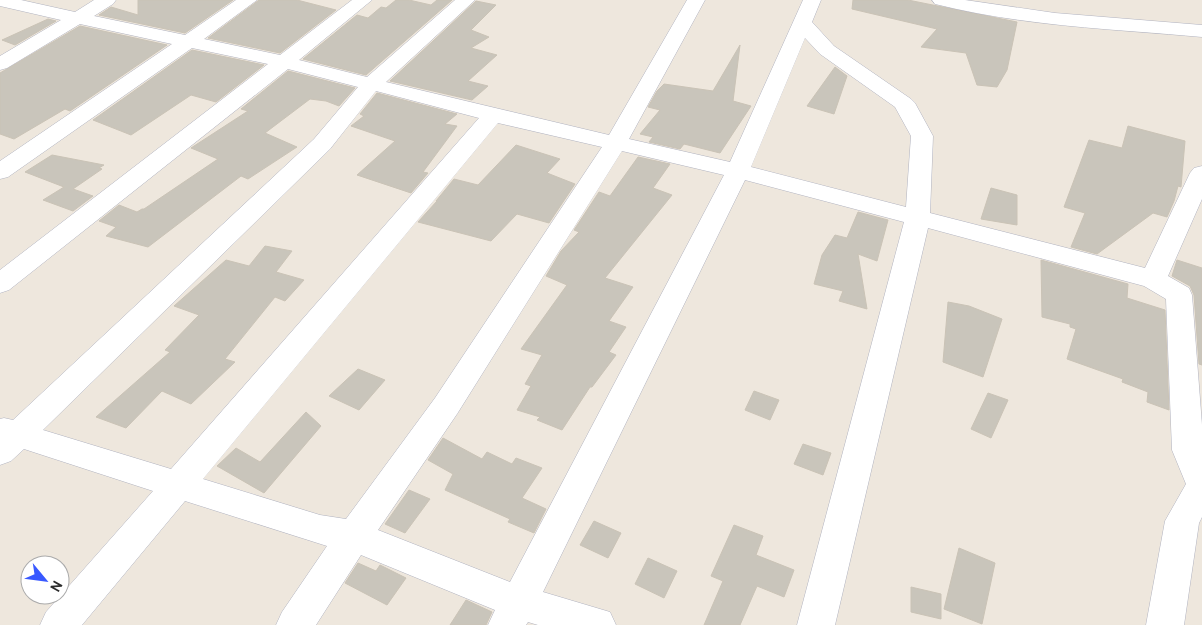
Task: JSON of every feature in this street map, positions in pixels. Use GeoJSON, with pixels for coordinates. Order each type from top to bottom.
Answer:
{"type":"FeatureCollection","features":[{"type":"Feature","properties":{"kind":"street"},"geometry":{"type":"LineString","coordinates":[[0,64],[44,36],[78,19],[108,0]]}},
{"type":"Feature","properties":{"kind":"street"},"geometry":{"type":"LineString","coordinates":[[0,172],[248,0]]}},
{"type":"Feature","properties":{"kind":"street"},"geometry":{"type":"LineString","coordinates":[[0,284],[363,0]]}},
{"type":"Feature","properties":{"kind":"street"},"geometry":{"type":"LineString","coordinates":[[6,439],[322,144],[370,85],[466,0]]}},
{"type":"Feature","properties":{"kind":"street"},"geometry":{"type":"LineString","coordinates":[[295,625],[354,536],[446,406],[614,144],[696,0]]}},
{"type":"Feature","properties":{"kind":"street"},"geometry":{"type":"LineString","coordinates":[[941,0],[986,10],[1056,19],[1202,31]]}},
{"type":"Feature","properties":{"kind":"street"},"geometry":{"type":"LineString","coordinates":[[1056,19],[1064,0]]}},
{"type":"Feature","properties":{"kind":"street"},"geometry":{"type":"LineString","coordinates":[[0,1],[188,43],[284,62],[492,115],[738,171],[1153,279],[1179,295],[1188,450],[1202,485],[1182,521],[1165,625]]}},
{"type":"Feature","properties":{"kind":"street"},"geometry":{"type":"LineString","coordinates":[[512,613],[738,171],[807,11]]}},
{"type":"Feature","properties":{"kind":"street"},"geometry":{"type":"LineString","coordinates":[[807,11],[827,50],[904,103],[922,136],[918,217],[816,625]]}},
{"type":"Feature","properties":{"kind":"street"},"geometry":{"type":"LineString","coordinates":[[59,625],[492,115]]}},
{"type":"Feature","properties":{"kind":"street"},"geometry":{"type":"LineString","coordinates":[[1153,279],[1202,173]]}},
{"type":"Feature","properties":{"kind":"street"},"geometry":{"type":"LineString","coordinates":[[6,439],[178,485],[320,530],[354,536],[512,613],[597,625]]}},
{"type":"Feature","properties":{"kind":"building"},"geometry":{"type":"Polygon","coordinates":[[[138,0],[233,0],[185,33],[99,15],[111,7],[138,15],[138,0]]]}},
{"type":"Feature","properties":{"kind":"building"},"geometry":{"type":"Polygon","coordinates":[[[259,0],[297,0],[336,10],[280,53],[208,38],[259,0]]]}},
{"type":"Feature","properties":{"kind":"building"},"geometry":{"type":"Polygon","coordinates":[[[396,0],[409,0],[431,5],[437,0],[452,0],[366,75],[303,59],[357,15],[368,18],[381,7],[386,8],[396,0]]]}},
{"type":"Feature","properties":{"kind":"building"},"geometry":{"type":"Polygon","coordinates":[[[853,0],[908,0],[1017,22],[1007,70],[997,87],[977,85],[966,53],[921,47],[937,29],[852,9],[853,0]]]}},
{"type":"Feature","properties":{"kind":"building"},"geometry":{"type":"Polygon","coordinates":[[[476,1],[496,5],[471,30],[489,37],[471,48],[497,55],[468,81],[488,86],[472,100],[390,81],[476,1]]]}},
{"type":"Feature","properties":{"kind":"building"},"geometry":{"type":"Polygon","coordinates":[[[48,19],[56,21],[15,45],[2,40],[48,19]]]}},
{"type":"Feature","properties":{"kind":"building"},"geometry":{"type":"Polygon","coordinates":[[[80,26],[167,45],[70,111],[65,109],[14,139],[0,134],[0,73],[80,26]]]}},
{"type":"Feature","properties":{"kind":"building"},"geometry":{"type":"Polygon","coordinates":[[[740,45],[733,101],[751,106],[720,153],[684,144],[680,149],[649,142],[653,137],[640,134],[660,110],[648,107],[657,91],[664,84],[713,91],[740,45]]]}},
{"type":"Feature","properties":{"kind":"building"},"geometry":{"type":"Polygon","coordinates":[[[192,50],[264,65],[216,102],[191,95],[131,135],[93,120],[192,50]]]}},
{"type":"Feature","properties":{"kind":"building"},"geometry":{"type":"Polygon","coordinates":[[[835,67],[847,76],[834,114],[807,106],[835,67]]]}},
{"type":"Feature","properties":{"kind":"building"},"geometry":{"type":"Polygon","coordinates":[[[288,71],[355,88],[339,106],[326,101],[310,99],[265,133],[297,147],[248,179],[241,176],[148,247],[106,236],[116,227],[99,221],[119,205],[137,212],[144,209],[218,159],[191,148],[248,111],[241,109],[288,71]]]}},
{"type":"Feature","properties":{"kind":"building"},"geometry":{"type":"Polygon","coordinates":[[[377,93],[457,114],[445,124],[457,126],[423,172],[428,173],[411,193],[357,175],[395,141],[351,126],[364,116],[360,114],[377,93]]]}},
{"type":"Feature","properties":{"kind":"building"},"geometry":{"type":"Polygon","coordinates":[[[1128,126],[1185,141],[1181,187],[1178,186],[1167,217],[1153,213],[1097,254],[1071,247],[1085,213],[1064,207],[1089,140],[1122,148],[1128,126]]]}},
{"type":"Feature","properties":{"kind":"building"},"geometry":{"type":"Polygon","coordinates":[[[516,145],[560,159],[547,173],[575,184],[549,223],[517,214],[491,241],[418,222],[454,179],[478,185],[516,145]]]}},
{"type":"Feature","properties":{"kind":"building"},"geometry":{"type":"Polygon","coordinates":[[[52,155],[104,165],[99,168],[102,169],[73,189],[93,196],[73,211],[43,200],[64,187],[25,172],[52,155]]]}},
{"type":"Feature","properties":{"kind":"building"},"geometry":{"type":"Polygon","coordinates":[[[638,157],[670,164],[653,188],[672,195],[605,278],[633,287],[609,321],[626,327],[609,352],[616,355],[592,387],[590,387],[562,430],[537,420],[540,417],[517,410],[531,386],[525,384],[542,355],[521,349],[567,285],[546,276],[561,251],[579,232],[574,230],[599,192],[610,196],[638,157]]]}},
{"type":"Feature","properties":{"kind":"building"},"geometry":{"type":"Polygon","coordinates":[[[991,188],[1017,195],[1017,225],[981,219],[991,188]]]}},
{"type":"Feature","properties":{"kind":"building"},"geometry":{"type":"Polygon","coordinates":[[[858,212],[888,220],[877,261],[858,254],[867,309],[839,301],[843,291],[814,284],[822,255],[835,235],[847,238],[858,212]]]}},
{"type":"Feature","properties":{"kind":"building"},"geometry":{"type":"Polygon","coordinates":[[[265,246],[292,251],[276,272],[304,280],[285,301],[275,297],[225,359],[235,362],[191,404],[162,391],[126,428],[96,417],[170,352],[165,350],[199,315],[174,306],[226,260],[249,266],[265,246]]]}},
{"type":"Feature","properties":{"kind":"building"},"geometry":{"type":"Polygon","coordinates":[[[1041,260],[1128,284],[1127,298],[1165,310],[1169,410],[1147,402],[1148,392],[1122,382],[1123,379],[1067,359],[1076,329],[1070,327],[1070,324],[1042,317],[1041,260]]]}},
{"type":"Feature","properties":{"kind":"building"},"geometry":{"type":"Polygon","coordinates":[[[1177,260],[1202,268],[1202,365],[1199,364],[1194,295],[1190,286],[1172,276],[1177,260]]]}},
{"type":"Feature","properties":{"kind":"building"},"geometry":{"type":"Polygon","coordinates":[[[948,302],[969,306],[1002,319],[983,377],[943,362],[948,302]]]}},
{"type":"Feature","properties":{"kind":"building"},"geometry":{"type":"Polygon","coordinates":[[[358,369],[385,380],[359,410],[329,396],[358,369]]]}},
{"type":"Feature","properties":{"kind":"building"},"geometry":{"type":"Polygon","coordinates":[[[754,391],[779,400],[770,420],[745,410],[754,391]]]}},
{"type":"Feature","properties":{"kind":"building"},"geometry":{"type":"Polygon","coordinates":[[[988,393],[1008,400],[991,438],[971,429],[988,393]]]}},
{"type":"Feature","properties":{"kind":"building"},"geometry":{"type":"Polygon","coordinates":[[[306,412],[321,426],[264,493],[217,466],[236,448],[260,462],[306,412]]]}},
{"type":"Feature","properties":{"kind":"building"},"geometry":{"type":"Polygon","coordinates":[[[443,438],[482,459],[487,452],[512,464],[516,458],[542,468],[522,498],[546,509],[534,533],[508,522],[510,519],[445,490],[453,474],[428,460],[443,438]]]}},
{"type":"Feature","properties":{"kind":"building"},"geometry":{"type":"Polygon","coordinates":[[[803,444],[831,453],[823,475],[794,464],[803,444]]]}},
{"type":"Feature","properties":{"kind":"building"},"geometry":{"type":"Polygon","coordinates":[[[409,490],[430,499],[405,533],[385,524],[409,490]]]}},
{"type":"Feature","properties":{"kind":"building"},"geometry":{"type":"Polygon","coordinates":[[[594,521],[621,533],[608,558],[580,545],[594,521]]]}},
{"type":"Feature","properties":{"kind":"building"},"geometry":{"type":"Polygon","coordinates":[[[734,525],[763,536],[756,555],[794,570],[784,597],[757,586],[740,625],[704,625],[723,581],[711,576],[734,525]]]}},
{"type":"Feature","properties":{"kind":"building"},"geometry":{"type":"Polygon","coordinates":[[[959,548],[995,563],[982,624],[944,609],[959,548]]]}},
{"type":"Feature","properties":{"kind":"building"},"geometry":{"type":"Polygon","coordinates":[[[648,558],[677,571],[664,598],[635,584],[648,558]]]}},
{"type":"Feature","properties":{"kind":"building"},"geometry":{"type":"Polygon","coordinates":[[[358,563],[376,571],[380,565],[406,578],[387,605],[345,583],[358,563]]]}},
{"type":"Feature","properties":{"kind":"building"},"geometry":{"type":"Polygon","coordinates":[[[911,587],[941,594],[941,619],[911,612],[911,587]]]}},
{"type":"Feature","properties":{"kind":"building"},"geometry":{"type":"Polygon","coordinates":[[[466,600],[492,612],[486,625],[450,625],[466,600]]]}}]}
